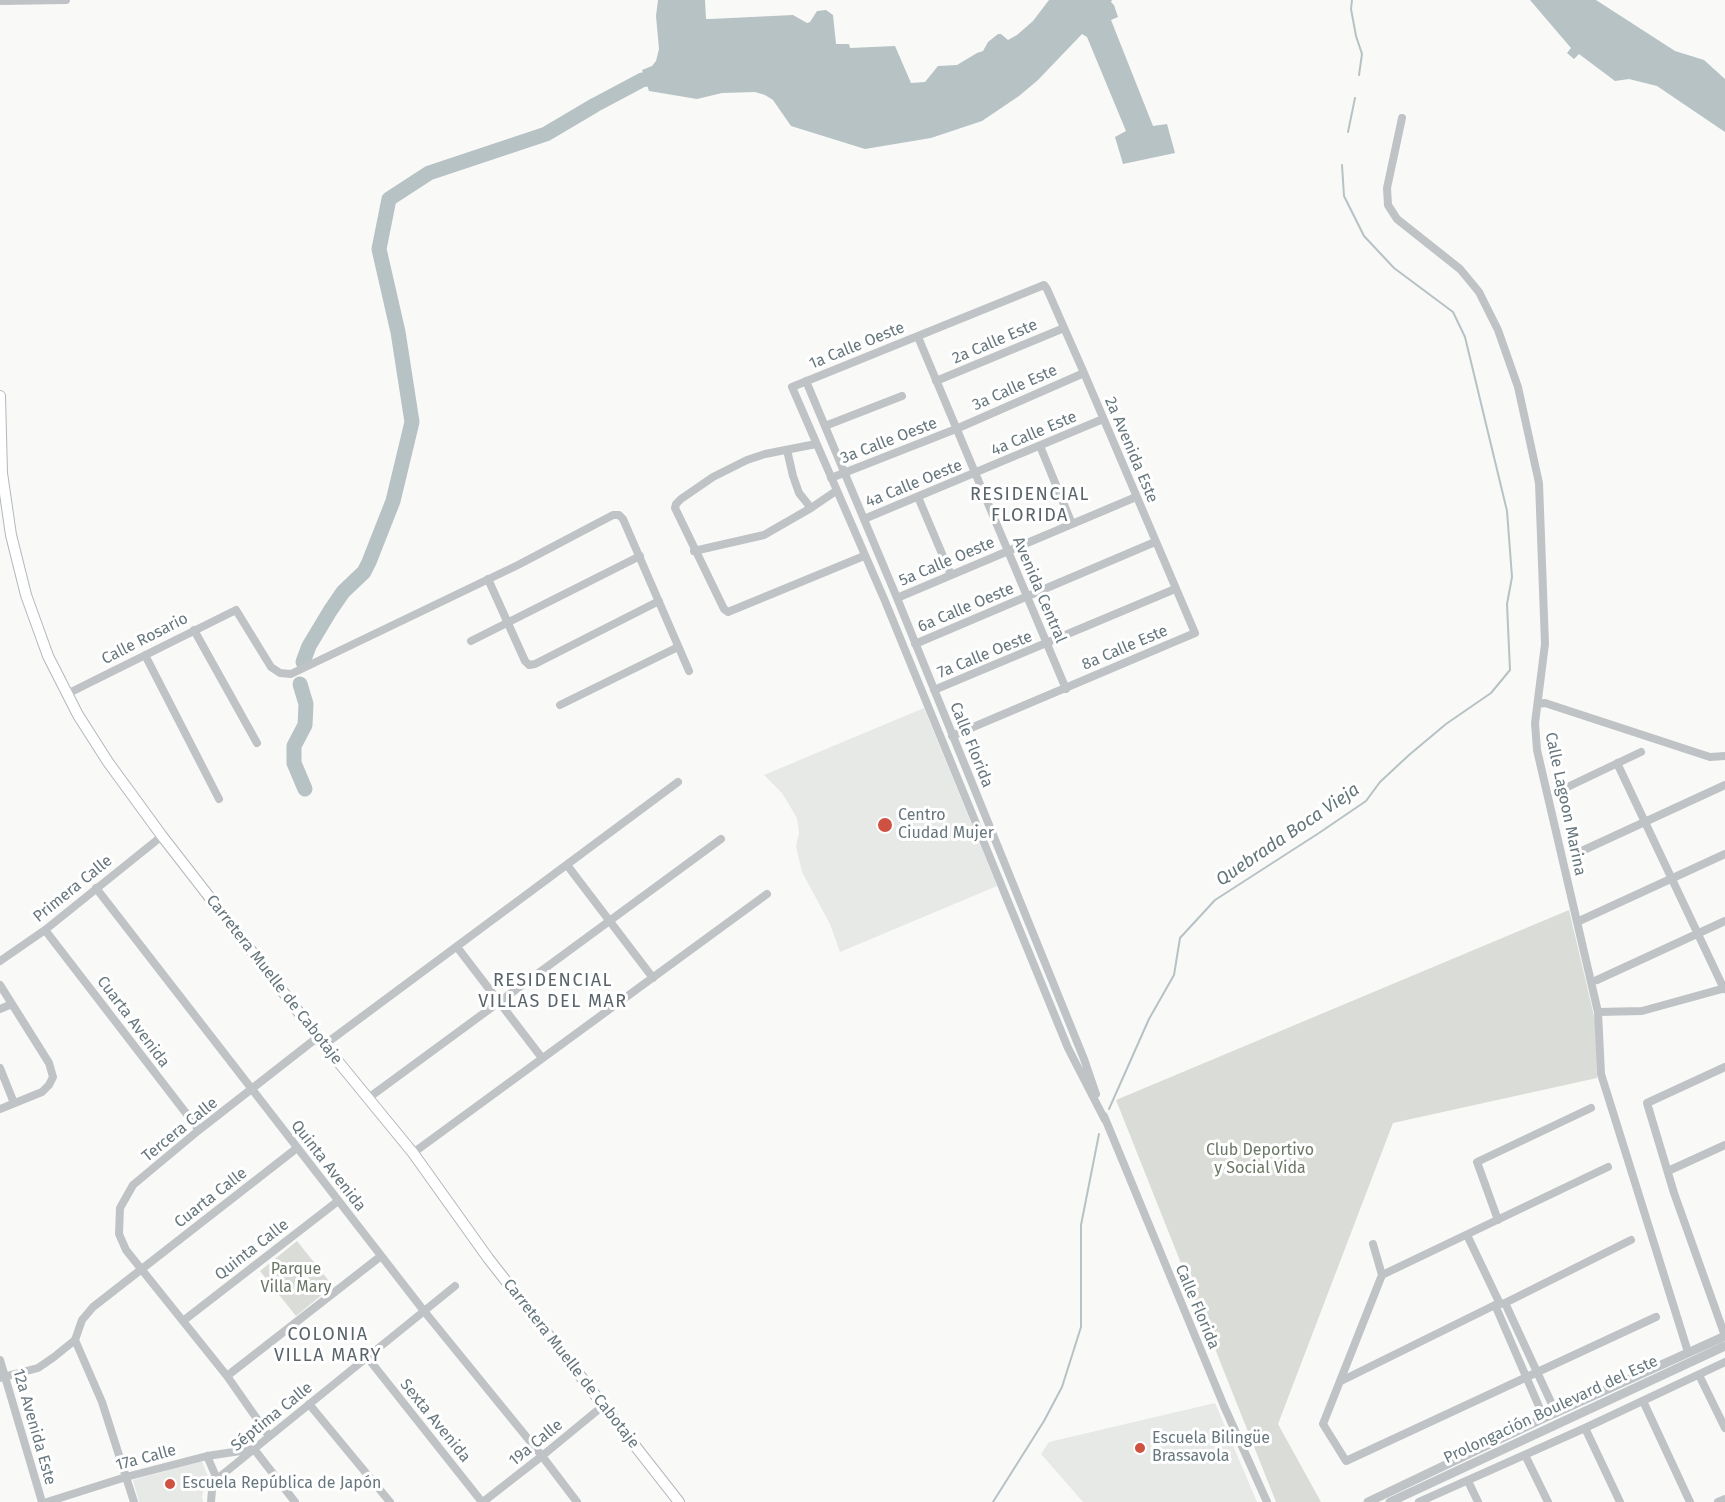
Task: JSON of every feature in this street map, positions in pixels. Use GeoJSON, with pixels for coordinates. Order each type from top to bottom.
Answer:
{"type":"FeatureCollection","features":[{"type":"Feature","properties":{"kind":"main road","name":"Carretera Muelle de Cabotaje"},"geometry":{"type":"LineString","coordinates":[[0,396],[2,473],[11,535],[26,596],[48,656],[78,715],[108,762],[162,836],[321,1041],[413,1153],[488,1258],[680,1502]]}},
{"type":"Feature","properties":{"kind":"street"},"geometry":{"type":"LineString","coordinates":[[0,1],[66,0]]}},
{"type":"Feature","properties":{"kind":"street","name":"Calle Lagoon Marina"},"geometry":{"type":"LineString","coordinates":[[1402,118],[1387,188],[1388,205],[1397,219],[1460,269],[1479,292],[1498,330],[1518,387],[1539,483],[1545,644],[1535,723],[1537,750],[1598,1012],[1601,1074],[1688,1352]]}},
{"type":"Feature","properties":{"kind":"street","name":"2a Avenida Este"},"geometry":{"type":"LineString","coordinates":[[1038,286],[1044,285],[1047,289],[1195,633]]}},
{"type":"Feature","properties":{"kind":"street","name":"1a Calle Oeste"},"geometry":{"type":"LineString","coordinates":[[792,387],[1038,286]]}},
{"type":"Feature","properties":{"kind":"street","name":"2a Calle Este"},"geometry":{"type":"LineString","coordinates":[[936,381],[1064,328]]}},
{"type":"Feature","properties":{"kind":"street","name":"Avenida Central"},"geometry":{"type":"LineString","coordinates":[[918,337],[1066,689]]}},
{"type":"Feature","properties":{"kind":"street","name":"3a Calle Este"},"geometry":{"type":"LineString","coordinates":[[956,429],[1084,373]]}},
{"type":"Feature","properties":{"kind":"street","name":"Calle Florida"},"geometry":{"type":"LineString","coordinates":[[806,381],[897,598],[1084,1059],[1105,1120],[1224,1406],[1267,1502]]}},
{"type":"Feature","properties":{"kind":"street","name":"Calle Florida"},"geometry":{"type":"LineString","coordinates":[[792,387],[1068,1048],[1105,1120]]}},
{"type":"Feature","properties":{"kind":"street"},"geometry":{"type":"LineString","coordinates":[[825,426],[902,396]]}},
{"type":"Feature","properties":{"kind":"street","name":"4a Calle Este"},"geometry":{"type":"LineString","coordinates":[[975,473],[1103,419]]}},
{"type":"Feature","properties":{"kind":"street","name":"3a Calle Oeste"},"geometry":{"type":"LineString","coordinates":[[831,478],[956,429]]}},
{"type":"Feature","properties":{"kind":"street"},"geometry":{"type":"LineString","coordinates":[[816,444],[747,460],[713,477],[676,504],[675,508],[724,609],[729,612],[864,556]]}},
{"type":"Feature","properties":{"kind":"street"},"geometry":{"type":"LineString","coordinates":[[1040,446],[1072,524]]}},
{"type":"Feature","properties":{"kind":"street"},"geometry":{"type":"LineString","coordinates":[[787,450],[799,493],[811,508]]}},
{"type":"Feature","properties":{"kind":"street","name":"4a Calle Oeste"},"geometry":{"type":"LineString","coordinates":[[864,519],[975,473]]}},
{"type":"Feature","properties":{"kind":"street"},"geometry":{"type":"LineString","coordinates":[[694,551],[764,535],[836,491]]}},
{"type":"Feature","properties":{"kind":"street"},"geometry":{"type":"LineString","coordinates":[[918,497],[951,575]]}},
{"type":"Feature","properties":{"kind":"street","name":"5a Calle Oeste"},"geometry":{"type":"LineString","coordinates":[[897,598],[1136,497]]}},
{"type":"Feature","properties":{"kind":"street"},"geometry":{"type":"LineString","coordinates":[[659,601],[529,665],[525,661],[488,579],[613,515],[619,515],[640,556],[689,671]]}},
{"type":"Feature","properties":{"kind":"street","name":"6a Calle Oeste"},"geometry":{"type":"LineString","coordinates":[[915,644],[1155,543]]}},
{"type":"Feature","properties":{"kind":"street"},"geometry":{"type":"LineString","coordinates":[[471,641],[640,556]]}},
{"type":"Feature","properties":{"kind":"street","name":"Calle Rosario"},"geometry":{"type":"LineString","coordinates":[[67,694],[236,610],[271,667],[280,673],[291,674],[488,579]]}},
{"type":"Feature","properties":{"kind":"street","name":"7a Calle Oeste"},"geometry":{"type":"LineString","coordinates":[[934,690],[1175,589]]}},
{"type":"Feature","properties":{"kind":"street"},"geometry":{"type":"LineString","coordinates":[[194,630],[257,743]]}},
{"type":"Feature","properties":{"kind":"street","name":"8a Calle Este"},"geometry":{"type":"LineString","coordinates":[[952,735],[1195,633]]}},
{"type":"Feature","properties":{"kind":"street"},"geometry":{"type":"LineString","coordinates":[[560,705],[678,647]]}},
{"type":"Feature","properties":{"kind":"street"},"geometry":{"type":"LineString","coordinates":[[145,655],[219,799]]}},
{"type":"Feature","properties":{"kind":"street"},"geometry":{"type":"LineString","coordinates":[[1538,704],[1545,703],[1710,757],[1725,756]]}},
{"type":"Feature","properties":{"kind":"street"},"geometry":{"type":"LineString","coordinates":[[1557,792],[1641,752]]}},
{"type":"Feature","properties":{"kind":"street"},"geometry":{"type":"LineString","coordinates":[[1598,1012],[1642,1011],[1725,989],[1617,763]]}},
{"type":"Feature","properties":{"kind":"street","name":"Tercera Calle"},"geometry":{"type":"LineString","coordinates":[[269,1436],[227,1376],[126,1250],[119,1234],[120,1208],[133,1185],[251,1089],[457,947],[678,782]]}},
{"type":"Feature","properties":{"kind":"street"},"geometry":{"type":"LineString","coordinates":[[1573,855],[1725,784]]}},
{"type":"Feature","properties":{"kind":"street","name":"Primera Calle"},"geometry":{"type":"LineString","coordinates":[[0,961],[45,930],[162,836]]}},
{"type":"Feature","properties":{"kind":"street"},"geometry":{"type":"LineString","coordinates":[[367,1099],[721,839]]}},
{"type":"Feature","properties":{"kind":"street"},"geometry":{"type":"LineString","coordinates":[[1576,922],[1725,854]]}},
{"type":"Feature","properties":{"kind":"street"},"geometry":{"type":"LineString","coordinates":[[567,865],[653,978]]}},
{"type":"Feature","properties":{"kind":"street","name":"Quinta Avenida"},"geometry":{"type":"LineString","coordinates":[[96,888],[424,1311],[577,1502]]}},
{"type":"Feature","properties":{"kind":"street"},"geometry":{"type":"LineString","coordinates":[[413,1153],[767,894]]}},
{"type":"Feature","properties":{"kind":"street"},"geometry":{"type":"LineString","coordinates":[[1597,980],[1725,921]]}},
{"type":"Feature","properties":{"kind":"street","name":"Cuarta Avenida"},"geometry":{"type":"LineString","coordinates":[[45,930],[199,1130]]}},
{"type":"Feature","properties":{"kind":"street"},"geometry":{"type":"LineString","coordinates":[[457,947],[542,1058]]}},
{"type":"Feature","properties":{"kind":"street"},"geometry":{"type":"LineString","coordinates":[[0,985],[50,1063],[53,1077],[42,1092],[0,1109]]}},
{"type":"Feature","properties":{"kind":"street"},"geometry":{"type":"LineString","coordinates":[[0,1009],[12,1004]]}},
{"type":"Feature","properties":{"kind":"street"},"geometry":{"type":"LineString","coordinates":[[1368,1502],[1544,1418],[1725,1336],[1668,1172],[1647,1103],[1725,1067]]}},
{"type":"Feature","properties":{"kind":"street"},"geometry":{"type":"LineString","coordinates":[[0,1068],[14,1103]]}},
{"type":"Feature","properties":{"kind":"street"},"geometry":{"type":"LineString","coordinates":[[1498,1220],[1477,1162],[1591,1107]]}},
{"type":"Feature","properties":{"kind":"street"},"geometry":{"type":"LineString","coordinates":[[1668,1172],[1725,1145]]}},
{"type":"Feature","properties":{"kind":"street","name":"Cuarta Calle"},"geometry":{"type":"LineString","coordinates":[[75,1340],[82,1320],[93,1307],[297,1148]]}},
{"type":"Feature","properties":{"kind":"street"},"geometry":{"type":"LineString","coordinates":[[1382,1275],[1608,1167]]}},
{"type":"Feature","properties":{"kind":"street","name":"Quinta Calle"},"geometry":{"type":"LineString","coordinates":[[183,1321],[338,1201]]}},
{"type":"Feature","properties":{"kind":"street"},"geometry":{"type":"LineString","coordinates":[[1467,1235],[1556,1413]]}},
{"type":"Feature","properties":{"kind":"street"},"geometry":{"type":"LineString","coordinates":[[1341,1381],[1631,1240]]}},
{"type":"Feature","properties":{"kind":"street"},"geometry":{"type":"LineString","coordinates":[[1373,1244],[1382,1275],[1323,1424],[1346,1461],[1656,1317]]}},
{"type":"Feature","properties":{"kind":"street"},"geometry":{"type":"LineString","coordinates":[[227,1376],[381,1256]]}},
{"type":"Feature","properties":{"kind":"street","name":"Séptima Calle"},"geometry":{"type":"LineString","coordinates":[[217,1479],[455,1286]]}},
{"type":"Feature","properties":{"kind":"street"},"geometry":{"type":"LineString","coordinates":[[1500,1304],[1544,1418]]}},
{"type":"Feature","properties":{"kind":"street"},"geometry":{"type":"LineString","coordinates":[[3,1377],[38,1368],[75,1340],[102,1402],[134,1502]]}},
{"type":"Feature","properties":{"kind":"street","name":"Prolongación Boulevard del Este"},"geometry":{"type":"LineString","coordinates":[[1390,1502],[1725,1346]]}},
{"type":"Feature","properties":{"kind":"street","name":"Sexta Avenida"},"geometry":{"type":"LineString","coordinates":[[367,1357],[482,1502]]}},
{"type":"Feature","properties":{"kind":"street","name":"12a Avenida Este"},"geometry":{"type":"LineString","coordinates":[[0,1360],[3,1377],[42,1502]]}},
{"type":"Feature","properties":{"kind":"street"},"geometry":{"type":"LineString","coordinates":[[1419,1502],[1725,1362]]}},
{"type":"Feature","properties":{"kind":"street"},"geometry":{"type":"LineString","coordinates":[[1699,1375],[1725,1428]]}},
{"type":"Feature","properties":{"kind":"street"},"geometry":{"type":"LineString","coordinates":[[1643,1401],[1690,1502]]}},
{"type":"Feature","properties":{"kind":"street"},"geometry":{"type":"LineString","coordinates":[[309,1404],[390,1502]]}},
{"type":"Feature","properties":{"kind":"street","name":"19a Calle"},"geometry":{"type":"LineString","coordinates":[[482,1502],[604,1405]]}},
{"type":"Feature","properties":{"kind":"street"},"geometry":{"type":"LineString","coordinates":[[1585,1428],[1620,1502]]}},
{"type":"Feature","properties":{"kind":"street"},"geometry":{"type":"LineString","coordinates":[[254,1449],[295,1502]]}},
{"type":"Feature","properties":{"kind":"street","name":"17a Calle"},"geometry":{"type":"LineString","coordinates":[[47,1502],[126,1477],[207,1456],[254,1449]]}},
{"type":"Feature","properties":{"kind":"street"},"geometry":{"type":"LineString","coordinates":[[1525,1455],[1548,1502]]}},
{"type":"Feature","properties":{"kind":"street"},"geometry":{"type":"LineString","coordinates":[[207,1456],[217,1479],[212,1491],[211,1502]]}},
{"type":"Feature","properties":{"kind":"street"},"geometry":{"type":"LineString","coordinates":[[1468,1481],[1478,1502]]}},
{"type":"Feature","properties":{"kind":"street"},"geometry":{"type":"LineString","coordinates":[[1718,1502],[1725,1498]]}},
{"type":"Feature","properties":{"kind":"shaded area"},"geometry":{"type":"Polygon","coordinates":[[[658,0],[705,0],[706,19],[793,15],[807,23],[817,11],[826,10],[833,15],[836,44],[849,44],[850,48],[895,46],[911,83],[925,82],[938,66],[957,65],[983,51],[988,42],[998,34],[1008,40],[1017,35],[1033,21],[1049,0],[1112,0],[1118,17],[1111,20],[1153,126],[1167,124],[1175,153],[1123,164],[1115,137],[1126,131],[1087,37],[1082,34],[1038,80],[982,121],[931,138],[865,149],[791,126],[773,100],[755,92],[722,93],[697,99],[649,91],[642,70],[652,66],[659,49],[656,16],[658,0]]]}},
{"type":"Feature","properties":{"kind":"shaded area"},"geometry":{"type":"Polygon","coordinates":[[[1530,0],[1596,0],[1675,51],[1704,60],[1725,79],[1725,132],[1657,86],[1629,79],[1615,81],[1579,54],[1574,59],[1567,53],[1571,48],[1530,0]]]}},
{"type":"Feature","properties":{"kind":"shaded area","name":"Centro Ciudad Mujer"},"geometry":{"type":"Polygon","coordinates":[[[924,708],[997,886],[840,952],[830,924],[802,872],[796,846],[799,833],[797,818],[782,793],[764,775],[924,708]]]}},
{"type":"Feature","properties":{"kind":"shaded area","name":"Escuela Bilingüe Brassavola"},"geometry":{"type":"Polygon","coordinates":[[[1215,1403],[1257,1502],[1083,1502],[1041,1454],[1049,1442],[1215,1403]]]}},
{"type":"Feature","properties":{"kind":"shaded area","name":"Escuela República de Japón"},"geometry":{"type":"Polygon","coordinates":[[[202,1461],[208,1477],[202,1496],[203,1502],[139,1502],[133,1480],[202,1461]]]}},
{"type":"Feature","properties":{"kind":"green space","name":"Club Deportivo y Social Vida"},"geometry":{"type":"Polygon","coordinates":[[[1569,910],[1595,1020],[1597,1078],[1393,1123],[1278,1424],[1321,1502],[1276,1502],[1116,1100],[1569,910]]]}},
{"type":"Feature","properties":{"kind":"green space","name":"Parque Villa Mary"},"geometry":{"type":"Polygon","coordinates":[[[297,1241],[333,1286],[296,1316],[260,1271],[297,1241]]]}},
{"type":"Feature","properties":{"kind":"waterway","name":"Quebrada Boca Vieja"},"geometry":{"type":"LineString","coordinates":[[1352,0],[1351,9],[1362,54],[1359,75]]}},
{"type":"Feature","properties":{"kind":"waterway"},"geometry":{"type":"LineString","coordinates":[[303,662],[309,646],[330,611],[343,592],[364,572],[369,562],[393,501],[412,422],[398,332],[379,249],[389,199],[429,173],[546,134],[642,80],[663,76]]}},
{"type":"Feature","properties":{"kind":"waterway","name":"Quebrada Boca Vieja"},"geometry":{"type":"LineString","coordinates":[[1348,132],[1355,98]]}},
{"type":"Feature","properties":{"kind":"waterway","name":"Quebrada Boca Vieja"},"geometry":{"type":"LineString","coordinates":[[1109,1109],[1149,1019],[1174,975],[1180,938],[1215,900],[1366,801],[1380,782],[1409,755],[1446,724],[1491,693],[1510,670],[1507,604],[1512,577],[1507,511],[1465,337],[1453,312],[1394,268],[1364,236],[1344,196],[1342,165]]}},
{"type":"Feature","properties":{"kind":"waterway"},"geometry":{"type":"LineString","coordinates":[[300,684],[306,704],[305,725],[294,746],[294,763],[305,789]]}},
{"type":"Feature","properties":{"kind":"waterway","name":"Quebrada Boca Vieja"},"geometry":{"type":"LineString","coordinates":[[993,1502],[1044,1421],[1062,1387],[1081,1327],[1081,1225],[1099,1134]]}},
{"type":"Feature","properties":{"kind":"place","name":"Centro Ciudad Mujer"},"geometry":{"type":"Point","coordinates":[885,825]}},
{"type":"Feature","properties":{"kind":"place","name":"Escuela Bilingüe Brassavola"},"geometry":{"type":"Point","coordinates":[1140,1448]}},
{"type":"Feature","properties":{"kind":"place","name":"Escuela República de Japón"},"geometry":{"type":"Point","coordinates":[170,1484]}},
{"type":"Feature","properties":{"kind":"district","name":"RESIDENCIAL FLORIDA"},"geometry":{"type":"Point","coordinates":[1030,505]}},
{"type":"Feature","properties":{"kind":"district","name":"RESIDENCIAL VILLAS DEL MAR"},"geometry":{"type":"Point","coordinates":[553,991]}},
{"type":"Feature","properties":{"kind":"district","name":"COLONIA VILLA MARY"},"geometry":{"type":"Point","coordinates":[328,1345]}}]}
